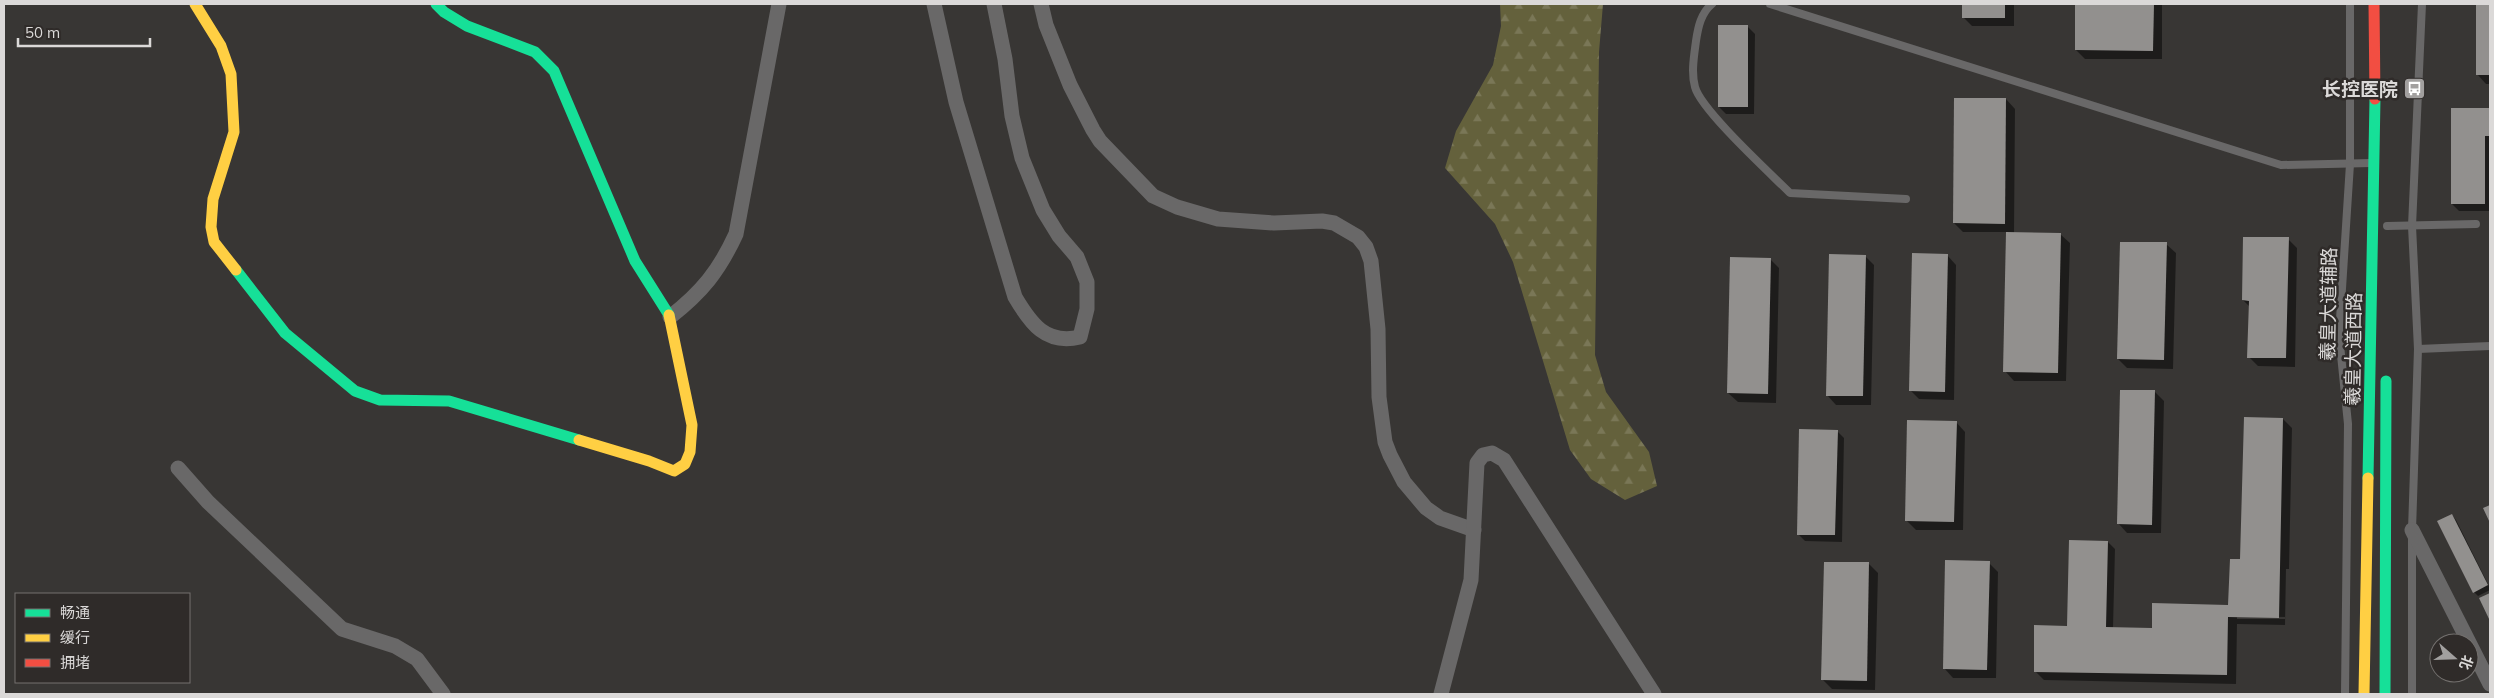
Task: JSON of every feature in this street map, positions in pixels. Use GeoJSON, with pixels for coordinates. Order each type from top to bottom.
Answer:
{"type":"FeatureCollection","features":[{"type":"Feature","properties":{"kind":"street"},"geometry":{"type":"LineString","coordinates":[[195,4],[228,60],[232,89],[234,131],[214,195],[210,229],[214,242],[285,333],[344,384],[355,391],[380,400],[449,401],[649,461],[674,471],[685,464],[690,452],[692,425],[670,317],[635,261],[554,71],[534,52],[468,26],[444,12],[436,4]]}},
{"type":"Feature","properties":{"kind":"street"},"geometry":{"type":"LineString","coordinates":[[670,317],[696,296],[724,259],[736,234],[778,4]]}},
{"type":"Feature","properties":{"kind":"street"},"geometry":{"type":"LineString","coordinates":[[934,4],[956,102],[1015,297],[1030,322],[1040,331],[1067,340],[1080,337],[1087,309],[1087,282],[1077,257],[1059,236],[1043,210],[1022,158],[1012,116],[1005,59],[994,4]]}},
{"type":"Feature","properties":{"kind":"street"},"geometry":{"type":"LineString","coordinates":[[1041,4],[1046,25],[1070,85],[1093,130],[1100,141],[1153,196],[1178,207],[1218,219],[1274,223],[1322,221],[1334,223],[1358,237],[1366,246],[1371,261],[1378,329],[1379,397],[1385,442],[1404,482],[1426,508],[1440,518],[1474,530]]}},
{"type":"Feature","properties":{"kind":"street","name":"羲皇大道西路"},"geometry":{"type":"LineString","coordinates":[[2364,694],[2375,163],[2374,4]]}},
{"type":"Feature","properties":{"kind":"street","name":"羲皇大道西路"},"geometry":{"type":"LineString","coordinates":[[2385,694],[2386,365]]}},
{"type":"Feature","properties":{"kind":"street"},"geometry":{"type":"LineString","coordinates":[[1441,694],[1472,580],[1477,463],[1487,453],[1497,454],[1504,460],[1654,694]]}},
{"type":"Feature","properties":{"kind":"street"},"geometry":{"type":"LineString","coordinates":[[178,468],[208,502],[342,629],[395,646],[417,659],[443,694]]}},
{"type":"Feature","properties":{"kind":"street"},"geometry":{"type":"LineString","coordinates":[[2412,530],[2490,684]]}},
{"type":"Feature","properties":{"kind":"lane"},"geometry":{"type":"LineString","coordinates":[[1712,4],[1705,10],[1698,30],[1693,60],[1695,88],[1711,112],[1790,193],[1906,200]]}},
{"type":"Feature","properties":{"kind":"lane"},"geometry":{"type":"LineString","coordinates":[[1770,4],[2281,165],[2375,163]]}},
{"type":"Feature","properties":{"kind":"lane","name":"羲皇大道辅路"},"geometry":{"type":"LineString","coordinates":[[2345,694],[2348,424],[2340,335],[2350,164],[2350,4]]}},
{"type":"Feature","properties":{"kind":"lane"},"geometry":{"type":"LineString","coordinates":[[2412,694],[2412,530],[2418,348],[2412,226],[2422,4]]}},
{"type":"Feature","properties":{"kind":"lane"},"geometry":{"type":"LineString","coordinates":[[2387,226],[2476,224]]}},
{"type":"Feature","properties":{"kind":"lane"},"geometry":{"type":"LineString","coordinates":[[2418,348],[2490,346]]}},
{"type":"Feature","properties":{"kind":"green space"},"geometry":{"type":"Polygon","coordinates":[[[1500,4],[1603,4],[1599,52],[1595,355],[1606,392],[1649,452],[1657,486],[1625,500],[1591,479],[1570,450],[1513,262],[1495,224],[1445,168],[1456,131],[1493,65],[1501,26],[1500,4]]]}},
{"type":"Feature","properties":{"kind":"building"},"geometry":{"type":"Polygon","coordinates":[[[1962,4],[2005,4],[2005,18],[1962,18],[1962,4]]]}},
{"type":"Feature","properties":{"kind":"building"},"geometry":{"type":"Polygon","coordinates":[[[2075,4],[2154,4],[2153,51],[2075,50],[2075,4]]]}},
{"type":"Feature","properties":{"kind":"building"},"geometry":{"type":"Polygon","coordinates":[[[2476,4],[2490,4],[2490,75],[2476,75],[2476,4]]]}},
{"type":"Feature","properties":{"kind":"building"},"geometry":{"type":"Polygon","coordinates":[[[1718,25],[1748,25],[1748,107],[1718,107],[1718,25]]]}},
{"type":"Feature","properties":{"kind":"building"},"geometry":{"type":"Polygon","coordinates":[[[1954,98],[2006,98],[2005,224],[1953,223],[1954,98]]]}},
{"type":"Feature","properties":{"kind":"building"},"geometry":{"type":"Polygon","coordinates":[[[2451,108],[2490,108],[2490,136],[2485,136],[2485,204],[2451,204],[2451,108]]]}},
{"type":"Feature","properties":{"kind":"building"},"geometry":{"type":"Polygon","coordinates":[[[2006,232],[2061,233],[2058,373],[2003,372],[2006,232]]]}},
{"type":"Feature","properties":{"kind":"building"},"geometry":{"type":"Polygon","coordinates":[[[2243,237],[2289,237],[2286,358],[2247,358],[2249,301],[2242,300],[2243,237]]]}},
{"type":"Feature","properties":{"kind":"building"},"geometry":{"type":"Polygon","coordinates":[[[2120,242],[2167,242],[2164,360],[2117,359],[2120,242]]]}},
{"type":"Feature","properties":{"kind":"building"},"geometry":{"type":"Polygon","coordinates":[[[1912,253],[1948,254],[1945,392],[1909,391],[1912,253]]]}},
{"type":"Feature","properties":{"kind":"building"},"geometry":{"type":"Polygon","coordinates":[[[1829,254],[1866,255],[1863,396],[1826,396],[1829,254]]]}},
{"type":"Feature","properties":{"kind":"building"},"geometry":{"type":"Polygon","coordinates":[[[1730,257],[1771,258],[1768,394],[1727,393],[1730,257]]]}},
{"type":"Feature","properties":{"kind":"building"},"geometry":{"type":"Polygon","coordinates":[[[2120,390],[2155,390],[2152,525],[2117,524],[2120,390]]]}},
{"type":"Feature","properties":{"kind":"building"},"geometry":{"type":"Polygon","coordinates":[[[2244,417],[2283,418],[2279,618],[2228,617],[2227,675],[2034,672],[2034,625],[2067,626],[2069,540],[2108,541],[2106,627],[2152,628],[2152,603],[2228,605],[2230,559],[2240,559],[2244,417]]]}},
{"type":"Feature","properties":{"kind":"building"},"geometry":{"type":"Polygon","coordinates":[[[1907,420],[1957,421],[1954,522],[1905,521],[1907,420]]]}},
{"type":"Feature","properties":{"kind":"building"},"geometry":{"type":"Polygon","coordinates":[[[1799,429],[1838,430],[1835,535],[1797,535],[1799,429]]]}},
{"type":"Feature","properties":{"kind":"building"},"geometry":{"type":"Polygon","coordinates":[[[2490,505],[2490,523],[2483,508],[2490,505]]]}},
{"type":"Feature","properties":{"kind":"building"},"geometry":{"type":"Polygon","coordinates":[[[2452,514],[2488,585],[2473,593],[2437,521],[2452,514]]]}},
{"type":"Feature","properties":{"kind":"building"},"geometry":{"type":"Polygon","coordinates":[[[1945,560],[1990,561],[1987,670],[1943,669],[1945,560]]]}},
{"type":"Feature","properties":{"kind":"building"},"geometry":{"type":"Polygon","coordinates":[[[1824,562],[1869,562],[1867,681],[1821,680],[1824,562]]]}},
{"type":"Feature","properties":{"kind":"building"},"geometry":{"type":"Polygon","coordinates":[[[2490,593],[2490,621],[2479,598],[2490,593]]]}},
{"type":"Feature","properties":{"kind":"traffic: fast"},"geometry":{"type":"LineString","coordinates":[[436,4],[444,12],[467,26],[535,52],[554,71],[635,261],[669,315]]}},
{"type":"Feature","properties":{"kind":"traffic: fast"},"geometry":{"type":"LineString","coordinates":[[2368,478],[2375,99]]}},
{"type":"Feature","properties":{"kind":"traffic: fast"},"geometry":{"type":"LineString","coordinates":[[236,270],[285,333],[355,391],[380,400],[449,401],[579,440]]}},
{"type":"Feature","properties":{"kind":"traffic: fast"},"geometry":{"type":"LineString","coordinates":[[2385,694],[2386,381]]}},
{"type":"Feature","properties":{"kind":"traffic: slow"},"geometry":{"type":"LineString","coordinates":[[195,4],[221,46],[231,74],[234,132],[213,199],[211,227],[214,242],[236,270]]}},
{"type":"Feature","properties":{"kind":"traffic: slow"},"geometry":{"type":"LineString","coordinates":[[579,440],[649,461],[674,471],[685,464],[690,452],[692,425],[669,315]]}},
{"type":"Feature","properties":{"kind":"traffic: slow"},"geometry":{"type":"LineString","coordinates":[[2364,694],[2368,478]]}},
{"type":"Feature","properties":{"kind":"traffic: jam"},"geometry":{"type":"LineString","coordinates":[[2374,4],[2375,99]]}},
{"type":"Feature","properties":{"kind":"place","name":"长控医院"},"geometry":{"type":"Point","coordinates":[2414,89]}}]}
